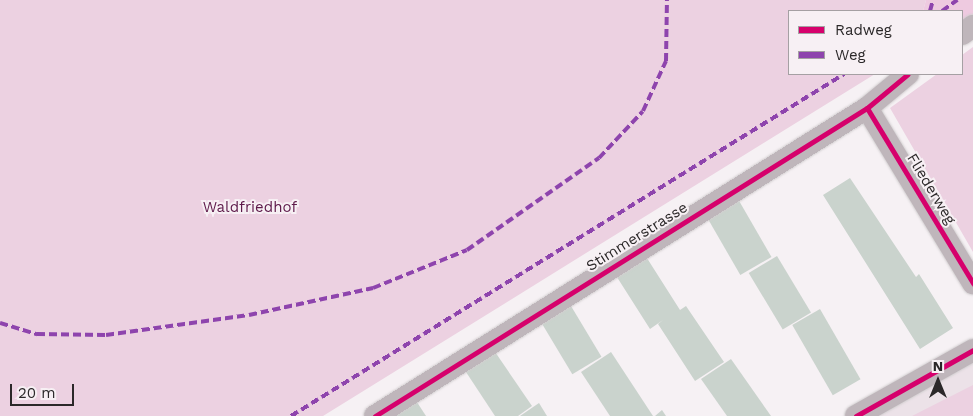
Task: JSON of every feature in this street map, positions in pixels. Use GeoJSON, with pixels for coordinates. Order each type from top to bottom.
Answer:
{"type":"FeatureCollection","features":[{"type":"Feature","properties":{"kind":"street","name":"Stimmerstrasse"},"geometry":{"type":"LineString","coordinates":[[375,416],[868,108],[907,75]]}},
{"type":"Feature","properties":{"kind":"street","name":"Fliederweg"},"geometry":{"type":"LineString","coordinates":[[868,108],[973,283]]}},
{"type":"Feature","properties":{"kind":"street"},"geometry":{"type":"LineString","coordinates":[[856,416],[973,350]]}},
{"type":"Feature","properties":{"kind":"shaded area"},"geometry":{"type":"Polygon","coordinates":[[[926,0],[973,0],[973,14],[963,20],[963,10],[923,10],[926,0]]]}},
{"type":"Feature","properties":{"kind":"shaded area"},"geometry":{"type":"Polygon","coordinates":[[[973,362],[973,416],[868,416],[973,362]]]}},
{"type":"Feature","properties":{"kind":"green space","name":"Waldfriedhof"},"geometry":{"type":"Polygon","coordinates":[[[0,0],[926,0],[923,10],[788,10],[788,75],[873,75],[323,416],[0,416],[0,0]]]}},
{"type":"Feature","properties":{"kind":"green space"},"geometry":{"type":"Polygon","coordinates":[[[973,47],[973,252],[890,108],[936,75],[963,75],[963,54],[973,47]]]}},
{"type":"Feature","properties":{"kind":"green space"},"geometry":{"type":"Polygon","coordinates":[[[973,385],[973,416],[912,416],[973,385]]]}},
{"type":"Feature","properties":{"kind":"building"},"geometry":{"type":"Polygon","coordinates":[[[850,178],[916,277],[919,274],[953,328],[920,349],[823,195],[850,178]]]}},
{"type":"Feature","properties":{"kind":"building"},"geometry":{"type":"Polygon","coordinates":[[[738,199],[772,257],[740,275],[707,217],[738,199]]]}},
{"type":"Feature","properties":{"kind":"building"},"geometry":{"type":"Polygon","coordinates":[[[645,255],[680,310],[686,306],[724,362],[695,381],[658,324],[663,320],[650,329],[615,274],[645,255]]]}},
{"type":"Feature","properties":{"kind":"building"},"geometry":{"type":"Polygon","coordinates":[[[777,256],[811,313],[783,330],[749,273],[777,256]]]}},
{"type":"Feature","properties":{"kind":"building"},"geometry":{"type":"Polygon","coordinates":[[[568,301],[601,357],[572,374],[539,319],[568,301]]]}},
{"type":"Feature","properties":{"kind":"building"},"geometry":{"type":"Polygon","coordinates":[[[820,309],[860,379],[833,395],[792,325],[820,309]]]}},
{"type":"Feature","properties":{"kind":"building"},"geometry":{"type":"Polygon","coordinates":[[[491,346],[532,406],[518,416],[495,416],[462,366],[491,346]]]}},
{"type":"Feature","properties":{"kind":"building"},"geometry":{"type":"Polygon","coordinates":[[[611,352],[653,416],[610,416],[581,372],[611,352]]]}},
{"type":"Feature","properties":{"kind":"building"},"geometry":{"type":"Polygon","coordinates":[[[731,359],[771,416],[727,416],[701,379],[731,359]]]}},
{"type":"Feature","properties":{"kind":"building"},"geometry":{"type":"Polygon","coordinates":[[[413,396],[426,416],[383,416],[413,396]]]}},
{"type":"Feature","properties":{"kind":"building"},"geometry":{"type":"Polygon","coordinates":[[[539,403],[547,416],[520,416],[539,403]]]}},
{"type":"Feature","properties":{"kind":"building"},"geometry":{"type":"Polygon","coordinates":[[[662,410],[666,416],[655,416],[662,410]]]}},
{"type":"Feature","properties":{"kind":"marked path"},"geometry":{"type":"LineString","coordinates":[[0,323],[37,334],[106,335],[249,315],[373,288],[467,250],[599,158],[643,111],[666,61],[667,0]]}},
{"type":"Feature","properties":{"kind":"marked path"},"geometry":{"type":"LineString","coordinates":[[930,10],[933,0]]}},
{"type":"Feature","properties":{"kind":"marked path"},"geometry":{"type":"LineString","coordinates":[[943,10],[957,0]]}},
{"type":"Feature","properties":{"kind":"marked path"},"geometry":{"type":"LineString","coordinates":[[291,416],[842,75]]}},
{"type":"Feature","properties":{"kind":"cycle path"},"geometry":{"type":"LineString","coordinates":[[375,416],[867,108],[907,75]]}},
{"type":"Feature","properties":{"kind":"cycle path"},"geometry":{"type":"LineString","coordinates":[[867,108],[973,283]]}},
{"type":"Feature","properties":{"kind":"cycle path"},"geometry":{"type":"LineString","coordinates":[[856,416],[973,350]]}}]}
